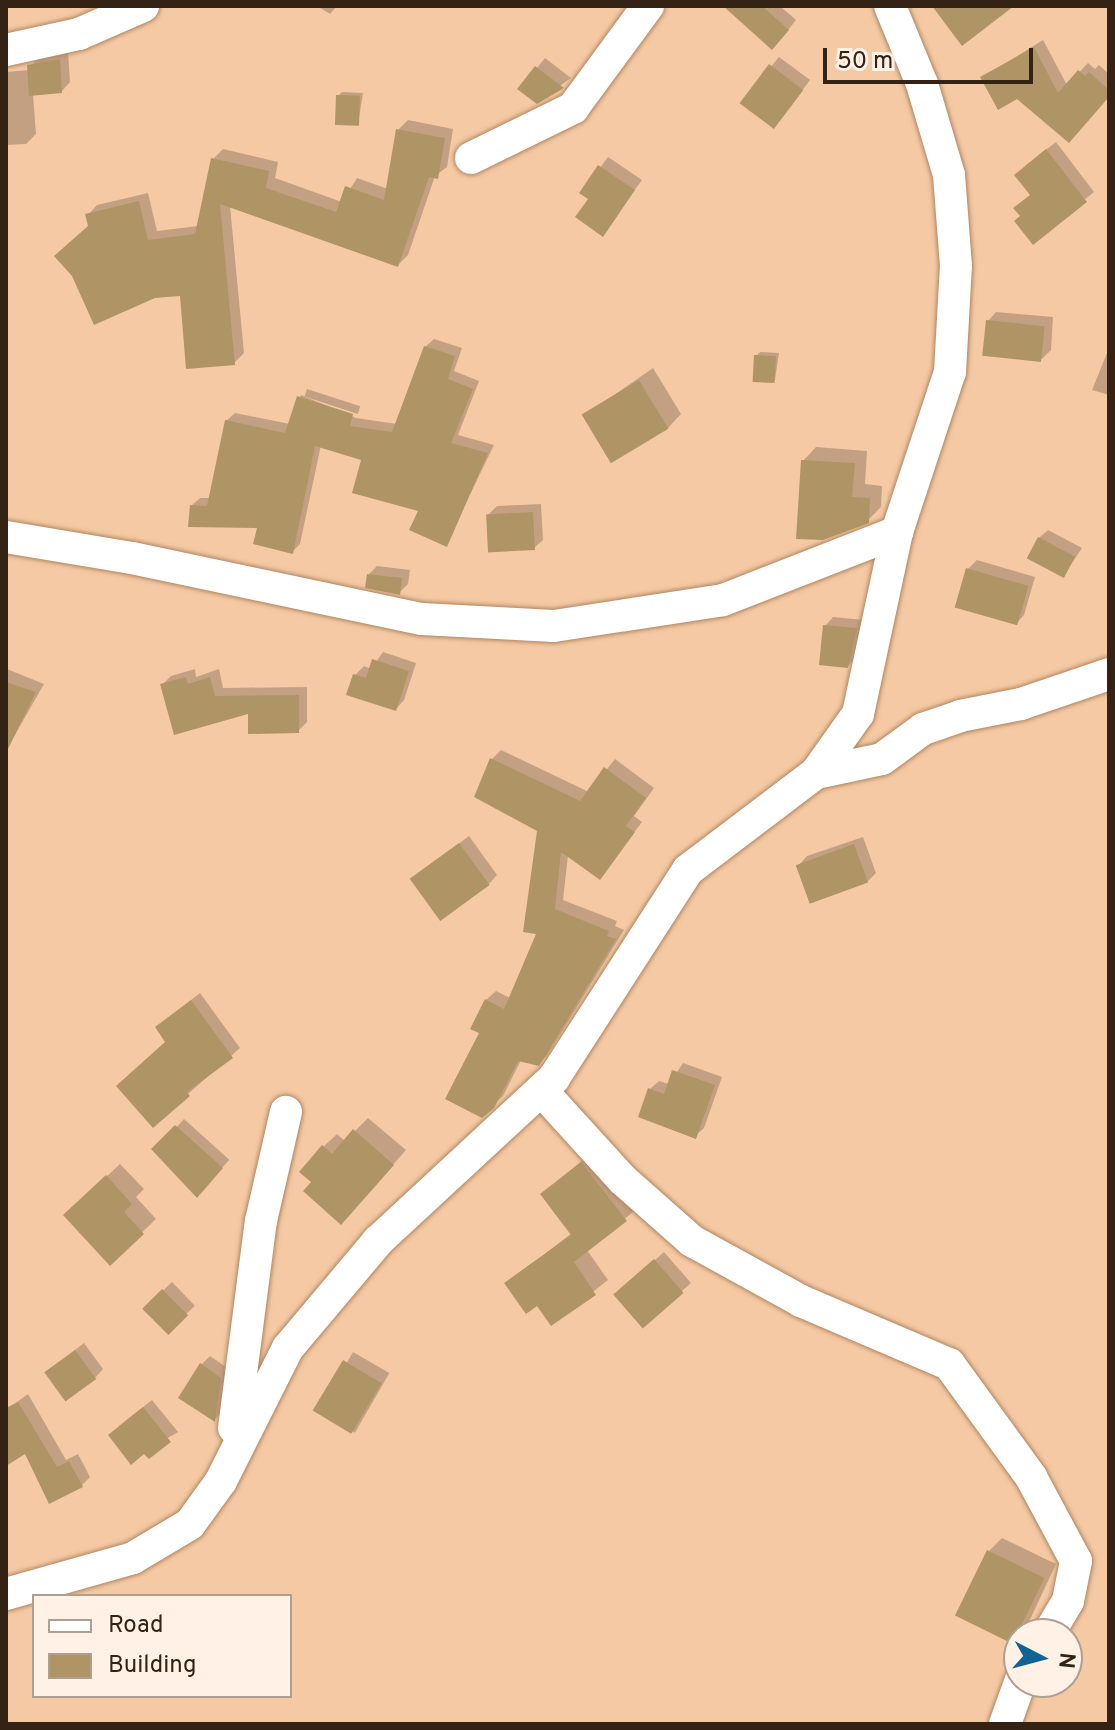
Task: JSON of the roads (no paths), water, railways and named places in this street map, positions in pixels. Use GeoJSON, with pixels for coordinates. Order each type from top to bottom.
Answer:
{"type":"FeatureCollection","features":[{"type":"Feature","properties":{"kind":"street"},"geometry":{"type":"LineString","coordinates":[[6,50],[79,34],[143,6]]}},
{"type":"Feature","properties":{"kind":"street"},"geometry":{"type":"LineString","coordinates":[[471,158],[573,108],[648,6]]}},
{"type":"Feature","properties":{"kind":"street"},"geometry":{"type":"LineString","coordinates":[[6,1594],[133,1558],[190,1524],[228,1463],[288,1348],[378,1241],[541,1090],[688,870],[816,773],[858,714],[897,532],[950,372],[956,266],[949,175],[922,84],[890,6]]}},
{"type":"Feature","properties":{"kind":"street"},"geometry":{"type":"LineString","coordinates":[[6,537],[132,558],[422,619],[554,626],[723,600],[897,532]]}},
{"type":"Feature","properties":{"kind":"street"},"geometry":{"type":"LineString","coordinates":[[816,773],[882,759],[923,729],[960,716],[1021,704],[1109,674]]}},
{"type":"Feature","properties":{"kind":"street"},"geometry":{"type":"LineString","coordinates":[[541,1090],[623,1180],[692,1241],[801,1301],[949,1364],[1031,1477],[1076,1561],[1068,1601],[1058,1618]]}},
{"type":"Feature","properties":{"kind":"street"},"geometry":{"type":"LineString","coordinates":[[228,1463],[261,1221],[286,1112]]}},
{"type":"Feature","properties":{"kind":"street"},"geometry":{"type":"LineString","coordinates":[[1005,1724],[1014,1698]]}}]}
